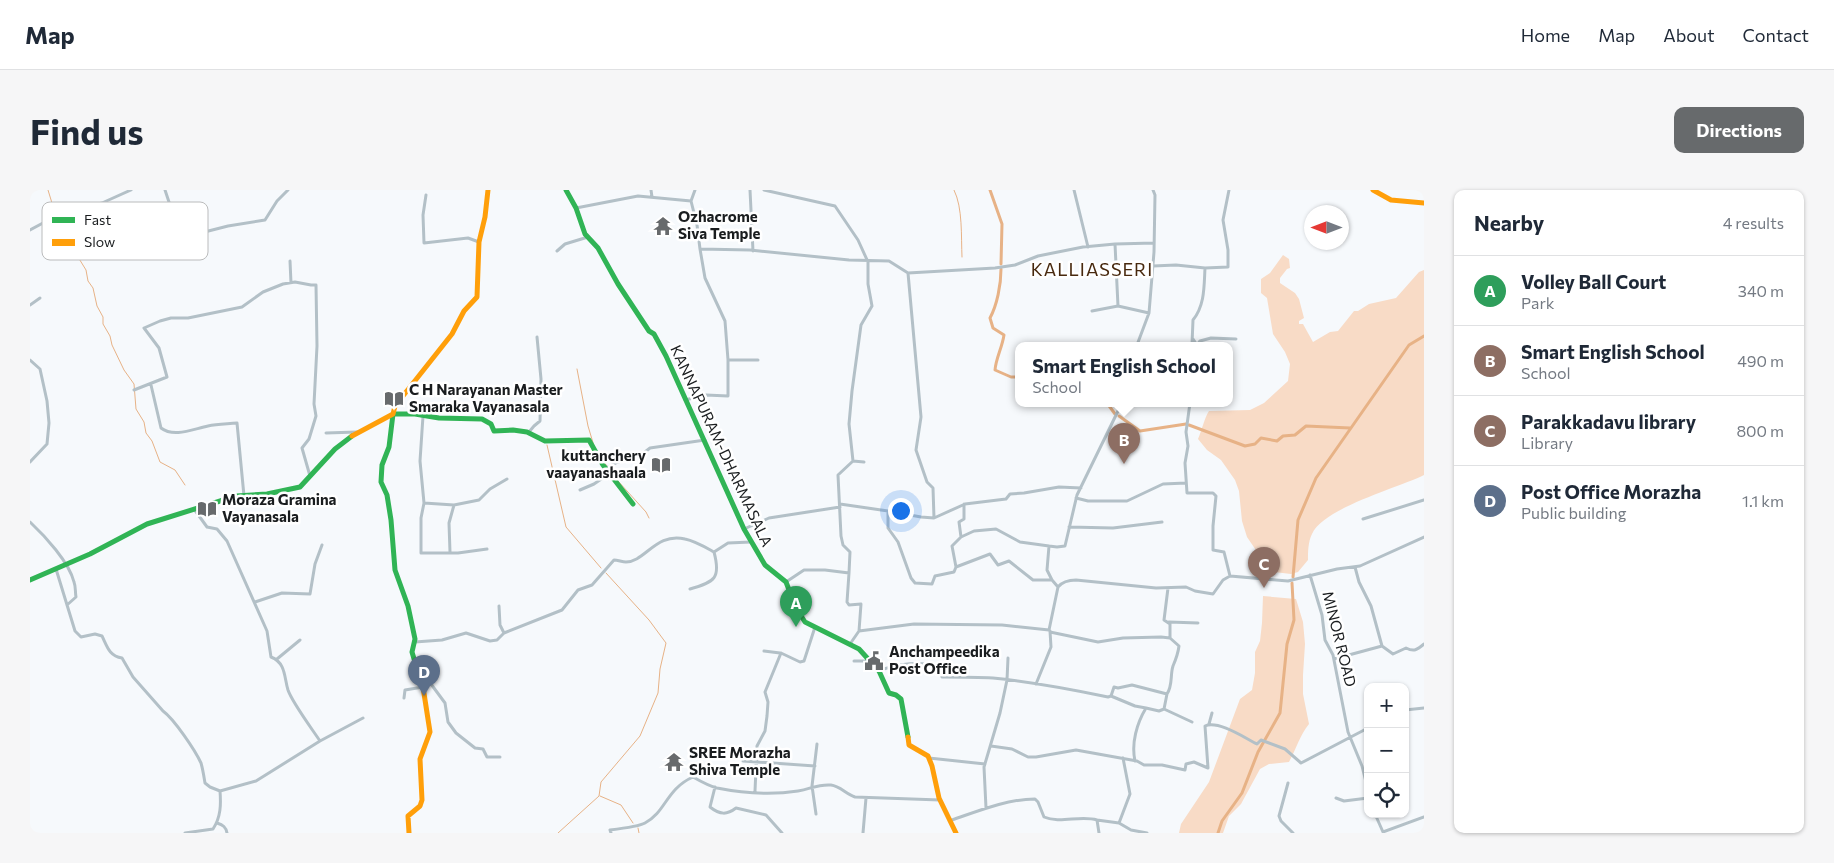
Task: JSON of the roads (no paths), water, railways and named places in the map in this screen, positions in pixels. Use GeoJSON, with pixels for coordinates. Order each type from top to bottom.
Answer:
{"type":"FeatureCollection","features":[{"type":"Feature","properties":{"kind":"main road"},"geometry":{"type":"LineString","coordinates":[[409,833],[408,816],[420,806],[422,800],[420,759],[430,732],[423,686],[412,652],[415,642],[408,606],[395,570],[391,520],[387,496],[381,482],[382,465],[389,447],[395,406],[452,334],[464,311],[477,297],[480,242],[488,190]]}},
{"type":"Feature","properties":{"kind":"main road","name":"KANNAPURAM-DHARMASALA"},"geometry":{"type":"LineString","coordinates":[[566,190],[588,237],[598,248],[618,284],[649,331],[654,334],[673,371],[684,400],[705,440],[744,528],[765,565],[786,582],[796,608],[805,622],[859,649],[879,671],[888,693],[901,699],[908,744],[911,748],[924,752],[929,758]]}},
{"type":"Feature","properties":{"kind":"main road"},"geometry":{"type":"LineString","coordinates":[[1373,190],[1385,198],[1398,202],[1424,203]]}},
{"type":"Feature","properties":{"kind":"main road"},"geometry":{"type":"LineString","coordinates":[[30,580],[90,554],[147,524],[236,496],[267,494],[300,487],[336,449],[357,432],[393,414],[482,419],[491,424],[494,431],[530,432],[538,439],[545,441],[589,440],[591,447],[633,504]]}},
{"type":"Feature","properties":{"kind":"main road"},"geometry":{"type":"LineString","coordinates":[[929,758],[940,800],[952,820],[956,833]]}},
{"type":"Feature","properties":{"kind":"street"},"geometry":{"type":"LineString","coordinates":[[104,202],[131,190]]}},
{"type":"Feature","properties":{"kind":"street"},"geometry":{"type":"LineString","coordinates":[[165,190],[169,202]]}},
{"type":"Feature","properties":{"kind":"street"},"geometry":{"type":"LineString","coordinates":[[208,231],[264,220],[277,201],[288,190]]}},
{"type":"Feature","properties":{"kind":"street"},"geometry":{"type":"LineString","coordinates":[[651,190],[652,197]]}},
{"type":"Feature","properties":{"kind":"street"},"geometry":{"type":"LineString","coordinates":[[684,400],[706,395],[728,396],[728,360],[724,321],[705,278],[692,201],[695,190]]}},
{"type":"Feature","properties":{"kind":"street"},"geometry":{"type":"LineString","coordinates":[[750,190],[753,251]]}},
{"type":"Feature","properties":{"kind":"street"},"geometry":{"type":"LineString","coordinates":[[764,190],[835,206],[858,240],[868,262],[868,284],[872,306],[861,325],[852,391],[849,424],[853,461]]}},
{"type":"Feature","properties":{"kind":"street"},"geometry":{"type":"LineString","coordinates":[[1074,190],[1088,247]]}},
{"type":"Feature","properties":{"kind":"street"},"geometry":{"type":"LineString","coordinates":[[1138,342],[1148,313],[1153,266],[1155,195],[1153,190]]}},
{"type":"Feature","properties":{"kind":"street"},"geometry":{"type":"LineString","coordinates":[[1153,266],[1228,267],[1228,250],[1223,220],[1229,190]]}},
{"type":"Feature","properties":{"kind":"street"},"geometry":{"type":"LineString","coordinates":[[426,195],[423,215],[424,243],[468,238],[480,242]]}},
{"type":"Feature","properties":{"kind":"street"},"geometry":{"type":"LineString","coordinates":[[576,208],[638,196],[692,201]]}},
{"type":"Feature","properties":{"kind":"street"},"geometry":{"type":"LineString","coordinates":[[30,230],[42,224]]}},
{"type":"Feature","properties":{"kind":"street"},"geometry":{"type":"LineString","coordinates":[[557,251],[565,244],[588,237]]}},
{"type":"Feature","properties":{"kind":"street"},"geometry":{"type":"LineString","coordinates":[[700,249],[719,248],[868,262],[889,262],[908,273],[995,268],[1015,265],[1038,256],[1088,247],[1154,243]]}},
{"type":"Feature","properties":{"kind":"street"},"geometry":{"type":"LineString","coordinates":[[1115,244],[1118,306]]}},
{"type":"Feature","properties":{"kind":"street"},"geometry":{"type":"LineString","coordinates":[[290,261],[291,283]]}},
{"type":"Feature","properties":{"kind":"street"},"geometry":{"type":"LineString","coordinates":[[1192,342],[1192,320],[1198,314],[1202,302],[1205,268]]}},
{"type":"Feature","properties":{"kind":"street"},"geometry":{"type":"LineString","coordinates":[[908,273],[921,417],[916,450],[927,482],[933,488],[934,518]]}},
{"type":"Feature","properties":{"kind":"street"},"geometry":{"type":"LineString","coordinates":[[134,390],[151,385],[167,377],[159,348],[144,328],[171,318],[188,318],[242,307],[263,292],[291,283],[316,285],[317,346],[314,404],[316,416],[309,439],[302,448],[310,476]]}},
{"type":"Feature","properties":{"kind":"street"},"geometry":{"type":"LineString","coordinates":[[30,305],[40,298]]}},
{"type":"Feature","properties":{"kind":"street"},"geometry":{"type":"LineString","coordinates":[[1092,311],[1118,306],[1148,313]]}},
{"type":"Feature","properties":{"kind":"street"},"geometry":{"type":"LineString","coordinates":[[530,432],[540,421],[541,379],[538,337]]}},
{"type":"Feature","properties":{"kind":"street"},"geometry":{"type":"LineString","coordinates":[[1199,342],[1211,338],[1236,339]]}},
{"type":"Feature","properties":{"kind":"street"},"geometry":{"type":"LineString","coordinates":[[30,360],[40,369],[47,401],[49,422],[47,444],[30,462]]}},
{"type":"Feature","properties":{"kind":"street"},"geometry":{"type":"LineString","coordinates":[[728,360],[758,360]]}},
{"type":"Feature","properties":{"kind":"street"},"geometry":{"type":"LineString","coordinates":[[151,385],[161,428],[166,431],[187,433],[208,426],[236,423],[244,496]]}},
{"type":"Feature","properties":{"kind":"street"},"geometry":{"type":"LineString","coordinates":[[888,511],[888,528],[898,542],[915,584],[932,584],[935,576],[954,572],[956,567],[952,546],[961,537],[974,531],[996,528],[1020,542],[1056,547],[1065,546],[1076,498],[1119,407]]}},
{"type":"Feature","properties":{"kind":"street"},"geometry":{"type":"LineString","coordinates":[[1189,407],[1186,432],[1188,446],[1185,462],[1187,493],[1213,493],[1216,496],[1212,526],[1213,550],[1224,552],[1230,576]]}},
{"type":"Feature","properties":{"kind":"street"},"geometry":{"type":"LineString","coordinates":[[423,416],[420,461],[424,503],[421,518],[421,553],[458,553],[487,549]]}},
{"type":"Feature","properties":{"kind":"street"},"geometry":{"type":"LineString","coordinates":[[326,433],[357,432]]}},
{"type":"Feature","properties":{"kind":"street"},"geometry":{"type":"LineString","coordinates":[[580,490],[594,484],[608,469],[650,448],[705,440]]}},
{"type":"Feature","properties":{"kind":"street"},"geometry":{"type":"LineString","coordinates":[[850,644],[859,631],[861,604],[849,605],[846,602],[851,555],[843,545],[841,536],[838,475],[853,461],[864,462]]}},
{"type":"Feature","properties":{"kind":"street"},"geometry":{"type":"LineString","coordinates":[[424,503],[454,505],[479,500],[490,489],[507,479]]}},
{"type":"Feature","properties":{"kind":"street"},"geometry":{"type":"LineString","coordinates":[[1076,498],[1088,501],[1127,501],[1163,484],[1186,483]]}},
{"type":"Feature","properties":{"kind":"street"},"geometry":{"type":"LineString","coordinates":[[744,528],[769,518],[840,505],[934,518],[964,504],[1006,499],[1010,494],[1024,494],[1059,487],[1081,488]]}},
{"type":"Feature","properties":{"kind":"street"},"geometry":{"type":"LineString","coordinates":[[1363,519],[1424,500]]}},
{"type":"Feature","properties":{"kind":"street"},"geometry":{"type":"LineString","coordinates":[[961,537],[959,522],[964,519],[964,504]]}},
{"type":"Feature","properties":{"kind":"street"},"geometry":{"type":"LineString","coordinates":[[450,552],[449,523],[454,505]]}},
{"type":"Feature","properties":{"kind":"street"},"geometry":{"type":"LineString","coordinates":[[194,509],[208,527],[217,529],[227,541],[267,631],[271,657],[277,659],[284,668],[288,692],[320,741]]}},
{"type":"Feature","properties":{"kind":"street"},"geometry":{"type":"LineString","coordinates":[[30,522],[41,531],[66,564],[74,582],[76,598],[67,605]]}},
{"type":"Feature","properties":{"kind":"street"},"geometry":{"type":"LineString","coordinates":[[1070,527],[1113,528],[1162,522]]}},
{"type":"Feature","properties":{"kind":"street"},"geometry":{"type":"LineString","coordinates":[[956,567],[990,554],[998,565],[1009,560],[1033,580],[1055,583],[1076,580],[1156,588],[1186,587],[1195,591],[1213,594],[1223,580],[1230,576],[1294,580],[1337,569],[1355,567],[1424,537]]}},
{"type":"Feature","properties":{"kind":"street"},"geometry":{"type":"LineString","coordinates":[[415,642],[442,640],[466,633],[490,641],[497,640],[504,633],[562,610],[578,590],[592,585],[614,560],[626,562],[636,559],[662,540],[686,539],[714,552],[718,566],[713,580],[709,584],[690,589]]}},
{"type":"Feature","properties":{"kind":"street"},"geometry":{"type":"LineString","coordinates":[[714,552],[728,543],[751,542]]}},
{"type":"Feature","properties":{"kind":"street"},"geometry":{"type":"LineString","coordinates":[[255,602],[282,593],[310,594],[315,564],[322,545]]}},
{"type":"Feature","properties":{"kind":"street"},"geometry":{"type":"LineString","coordinates":[[1036,684],[1051,647],[1050,631],[1055,583],[1047,568],[1049,546]]}},
{"type":"Feature","properties":{"kind":"street"},"geometry":{"type":"LineString","coordinates":[[1355,567],[1359,582],[1371,606],[1382,646],[1393,654],[1406,648],[1417,650],[1424,644]]}},
{"type":"Feature","properties":{"kind":"street"},"geometry":{"type":"LineString","coordinates":[[56,569],[75,631],[81,637],[96,634],[102,636],[110,653],[122,658],[133,677],[169,715],[201,763],[205,783],[210,787],[220,790],[256,781],[320,741],[364,718]]}},
{"type":"Feature","properties":{"kind":"street"},"geometry":{"type":"LineString","coordinates":[[786,582],[804,570],[849,573]]}},
{"type":"Feature","properties":{"kind":"street","name":"MINOR ROAD"},"geometry":{"type":"LineString","coordinates":[[1310,575],[1322,615],[1325,640],[1334,659],[1350,738],[1365,773]]}},
{"type":"Feature","properties":{"kind":"street"},"geometry":{"type":"LineString","coordinates":[[1168,588],[1164,620],[1170,624],[1170,638]]}},
{"type":"Feature","properties":{"kind":"street"},"geometry":{"type":"LineString","coordinates":[[499,606],[500,625],[504,633]]}},
{"type":"Feature","properties":{"kind":"street"},"geometry":{"type":"LineString","coordinates":[[1167,622],[1198,623]]}},
{"type":"Feature","properties":{"kind":"street"},"geometry":{"type":"LineString","coordinates":[[859,631],[914,624],[1002,625],[1050,631],[1098,642],[1123,638],[1170,638],[1179,646],[1164,709]]}},
{"type":"Feature","properties":{"kind":"street"},"geometry":{"type":"LineString","coordinates":[[764,651],[781,653],[800,662],[804,661],[815,627]]}},
{"type":"Feature","properties":{"kind":"street"},"geometry":{"type":"LineString","coordinates":[[277,659],[300,640]]}},
{"type":"Feature","properties":{"kind":"street"},"geometry":{"type":"LineString","coordinates":[[1334,659],[1382,646]]}},
{"type":"Feature","properties":{"kind":"street"},"geometry":{"type":"LineString","coordinates":[[755,791],[757,746],[765,731],[767,716],[768,702],[765,692],[781,653]]}},
{"type":"Feature","properties":{"kind":"street"},"geometry":{"type":"LineString","coordinates":[[986,808],[985,764],[1008,680],[1008,658]]}},
{"type":"Feature","properties":{"kind":"street"},"geometry":{"type":"LineString","coordinates":[[854,661],[869,661]]}},
{"type":"Feature","properties":{"kind":"street"},"geometry":{"type":"LineString","coordinates":[[879,671],[927,662],[940,667],[942,676],[1008,680],[1111,696],[1135,706],[1159,711],[1164,709],[1192,722]]}},
{"type":"Feature","properties":{"kind":"street"},"geometry":{"type":"LineString","coordinates":[[420,679],[426,680],[431,684],[445,703],[448,722],[456,733],[475,748],[483,749],[488,757],[500,757]]}},
{"type":"Feature","properties":{"kind":"street"},"geometry":{"type":"LineString","coordinates":[[1111,696],[1114,687],[1132,685],[1167,694]]}},
{"type":"Feature","properties":{"kind":"street"},"geometry":{"type":"LineString","coordinates":[[404,698],[405,690],[423,686]]}},
{"type":"Feature","properties":{"kind":"street"},"geometry":{"type":"LineString","coordinates":[[1135,761],[1136,731],[1146,708]]}},
{"type":"Feature","properties":{"kind":"street"},"geometry":{"type":"LineString","coordinates":[[1409,710],[1424,708]]}},
{"type":"Feature","properties":{"kind":"street"},"geometry":{"type":"LineString","coordinates":[[991,746],[1012,749],[1028,757],[1036,758],[1076,750],[1185,770],[1186,764],[1194,762],[1208,768],[1204,726],[1208,724],[1212,713]]}},
{"type":"Feature","properties":{"kind":"street"},"geometry":{"type":"LineString","coordinates":[[1208,724],[1217,725],[1256,744],[1263,741],[1285,749],[1301,763],[1364,730]]}},
{"type":"Feature","properties":{"kind":"street"},"geometry":{"type":"LineString","coordinates":[[816,744],[812,786],[816,814]]}},
{"type":"Feature","properties":{"kind":"street"},"geometry":{"type":"LineString","coordinates":[[929,758],[985,764]]}},
{"type":"Feature","properties":{"kind":"street"},"geometry":{"type":"LineString","coordinates":[[1119,823],[1130,794],[1123,758]]}},
{"type":"Feature","properties":{"kind":"street"},"geometry":{"type":"LineString","coordinates":[[743,761],[815,766]]}},
{"type":"Feature","properties":{"kind":"street"},"geometry":{"type":"LineString","coordinates":[[611,833],[610,830],[644,824],[662,808],[675,788],[693,777],[715,787],[755,791],[797,791],[812,786],[833,785],[848,795],[866,798],[940,800]]}},
{"type":"Feature","properties":{"kind":"street"},"geometry":{"type":"LineString","coordinates":[[1288,783],[1279,816],[1281,821],[1293,833]]}},
{"type":"Feature","properties":{"kind":"street"},"geometry":{"type":"LineString","coordinates":[[715,787],[710,807],[712,809],[721,813],[729,813],[736,808],[766,815],[782,833]]}},
{"type":"Feature","properties":{"kind":"street"},"geometry":{"type":"LineString","coordinates":[[185,833],[213,829],[217,823],[221,801],[220,790]]}},
{"type":"Feature","properties":{"kind":"street"},"geometry":{"type":"LineString","coordinates":[[863,833],[866,798]]}},
{"type":"Feature","properties":{"kind":"street"},"geometry":{"type":"LineString","coordinates":[[1336,798],[1344,801],[1364,798]]}},
{"type":"Feature","properties":{"kind":"street"},"geometry":{"type":"LineString","coordinates":[[952,820],[1017,800],[1035,799],[1044,817],[1050,820],[1090,818],[1119,823],[1131,830],[1147,833]]}},
{"type":"Feature","properties":{"kind":"street"},"geometry":{"type":"LineString","coordinates":[[1377,818],[1382,832],[1424,817]]}},
{"type":"Feature","properties":{"kind":"street"},"geometry":{"type":"LineString","coordinates":[[1097,820],[1099,833]]}},
{"type":"Feature","properties":{"kind":"street"},"geometry":{"type":"LineString","coordinates":[[217,823],[222,825],[227,833]]}},
{"type":"Feature","properties":{"kind":"waterway"},"geometry":{"type":"LineString","coordinates":[[48,190],[52,202]]}},
{"type":"Feature","properties":{"kind":"waterway"},"geometry":{"type":"LineString","coordinates":[[954,190],[959,205],[962,257]]}},
{"type":"Feature","properties":{"kind":"waterway"},"geometry":{"type":"LineString","coordinates":[[990,190],[1002,224],[1001,264]]}},
{"type":"Feature","properties":{"kind":"waterway"},"geometry":{"type":"LineString","coordinates":[[80,260],[86,270],[88,281],[93,288],[97,306],[103,317],[103,324],[110,336],[112,345],[124,370],[134,384],[136,409],[144,422],[146,433],[152,441],[160,462],[175,470],[185,485]]}},
{"type":"Feature","properties":{"kind":"waterway"},"geometry":{"type":"LineString","coordinates":[[1001,269],[998,295],[990,318],[993,328],[1004,335],[995,370],[1015,377]]}},
{"type":"Feature","properties":{"kind":"waterway"},"geometry":{"type":"LineString","coordinates":[[1293,577],[1298,520],[1316,478],[1409,345],[1424,336]]}},
{"type":"Feature","properties":{"kind":"waterway"},"geometry":{"type":"LineString","coordinates":[[577,369],[588,426],[594,446]]}},
{"type":"Feature","properties":{"kind":"waterway"},"geometry":{"type":"LineString","coordinates":[[1110,407],[1115,414]]}},
{"type":"Feature","properties":{"kind":"waterway"},"geometry":{"type":"LineString","coordinates":[[1119,416],[1140,431],[1186,424]]}},
{"type":"Feature","properties":{"kind":"waterway"},"geometry":{"type":"LineString","coordinates":[[1189,425],[1245,446],[1255,444],[1261,438],[1277,441],[1283,436],[1295,435],[1306,426],[1350,428]]}},
{"type":"Feature","properties":{"kind":"waterway"},"geometry":{"type":"LineString","coordinates":[[1190,425],[1194,427]]}},
{"type":"Feature","properties":{"kind":"waterway"},"geometry":{"type":"LineString","coordinates":[[547,445],[566,527],[601,568]]}},
{"type":"Feature","properties":{"kind":"waterway"},"geometry":{"type":"LineString","coordinates":[[601,458],[649,518]]}},
{"type":"Feature","properties":{"kind":"waterway"},"geometry":{"type":"LineString","coordinates":[[558,833],[599,796],[601,782],[640,736],[658,693],[660,669],[666,643],[649,620],[606,573]]}},
{"type":"Feature","properties":{"kind":"waterway"},"geometry":{"type":"LineString","coordinates":[[1218,833],[1222,821],[1242,793],[1258,752],[1280,713],[1287,644],[1294,620],[1292,583]]}},
{"type":"Feature","properties":{"kind":"waterway"},"geometry":{"type":"LineString","coordinates":[[600,796],[621,805],[633,823]]}},
{"type":"Feature","properties":{"kind":"waterway"},"geometry":{"type":"LineString","coordinates":[[638,828],[639,833]]}},
{"type":"Feature","properties":{"kind":"place","name":"Ozhacrome Siva Temple"},"geometry":{"type":"Point","coordinates":[663,226]}},
{"type":"Feature","properties":{"kind":"place","name":"C H Narayanan Master Smaraka Vayanasala"},"geometry":{"type":"Point","coordinates":[394,399]}},
{"type":"Feature","properties":{"kind":"place","name":"Smart English School"},"geometry":{"type":"Point","coordinates":[1124,464]}},
{"type":"Feature","properties":{"kind":"place","name":"kuttanchery vaayanashaala"},"geometry":{"type":"Point","coordinates":[661,465]}},
{"type":"Feature","properties":{"kind":"place","name":"Moraza Gramina Vayanasala"},"geometry":{"type":"Point","coordinates":[207,509]}},
{"type":"Feature","properties":{"kind":"place","name":"Parakkadavu library"},"geometry":{"type":"Point","coordinates":[1264,588]}},
{"type":"Feature","properties":{"kind":"place","name":"Volley Ball Court"},"geometry":{"type":"Point","coordinates":[796,627]}},
{"type":"Feature","properties":{"kind":"place","name":"Anchampeedika Post Office"},"geometry":{"type":"Point","coordinates":[874,661]}},
{"type":"Feature","properties":{"kind":"place","name":"Post Office Morazha"},"geometry":{"type":"Point","coordinates":[424,696]}},
{"type":"Feature","properties":{"kind":"place","name":"SREE Morazha Shiva Temple"},"geometry":{"type":"Point","coordinates":[674,762]}},
{"type":"Feature","properties":{"kind":"district","name":"KALLIASSERI"},"geometry":{"type":"Point","coordinates":[1092,270]}}]}
